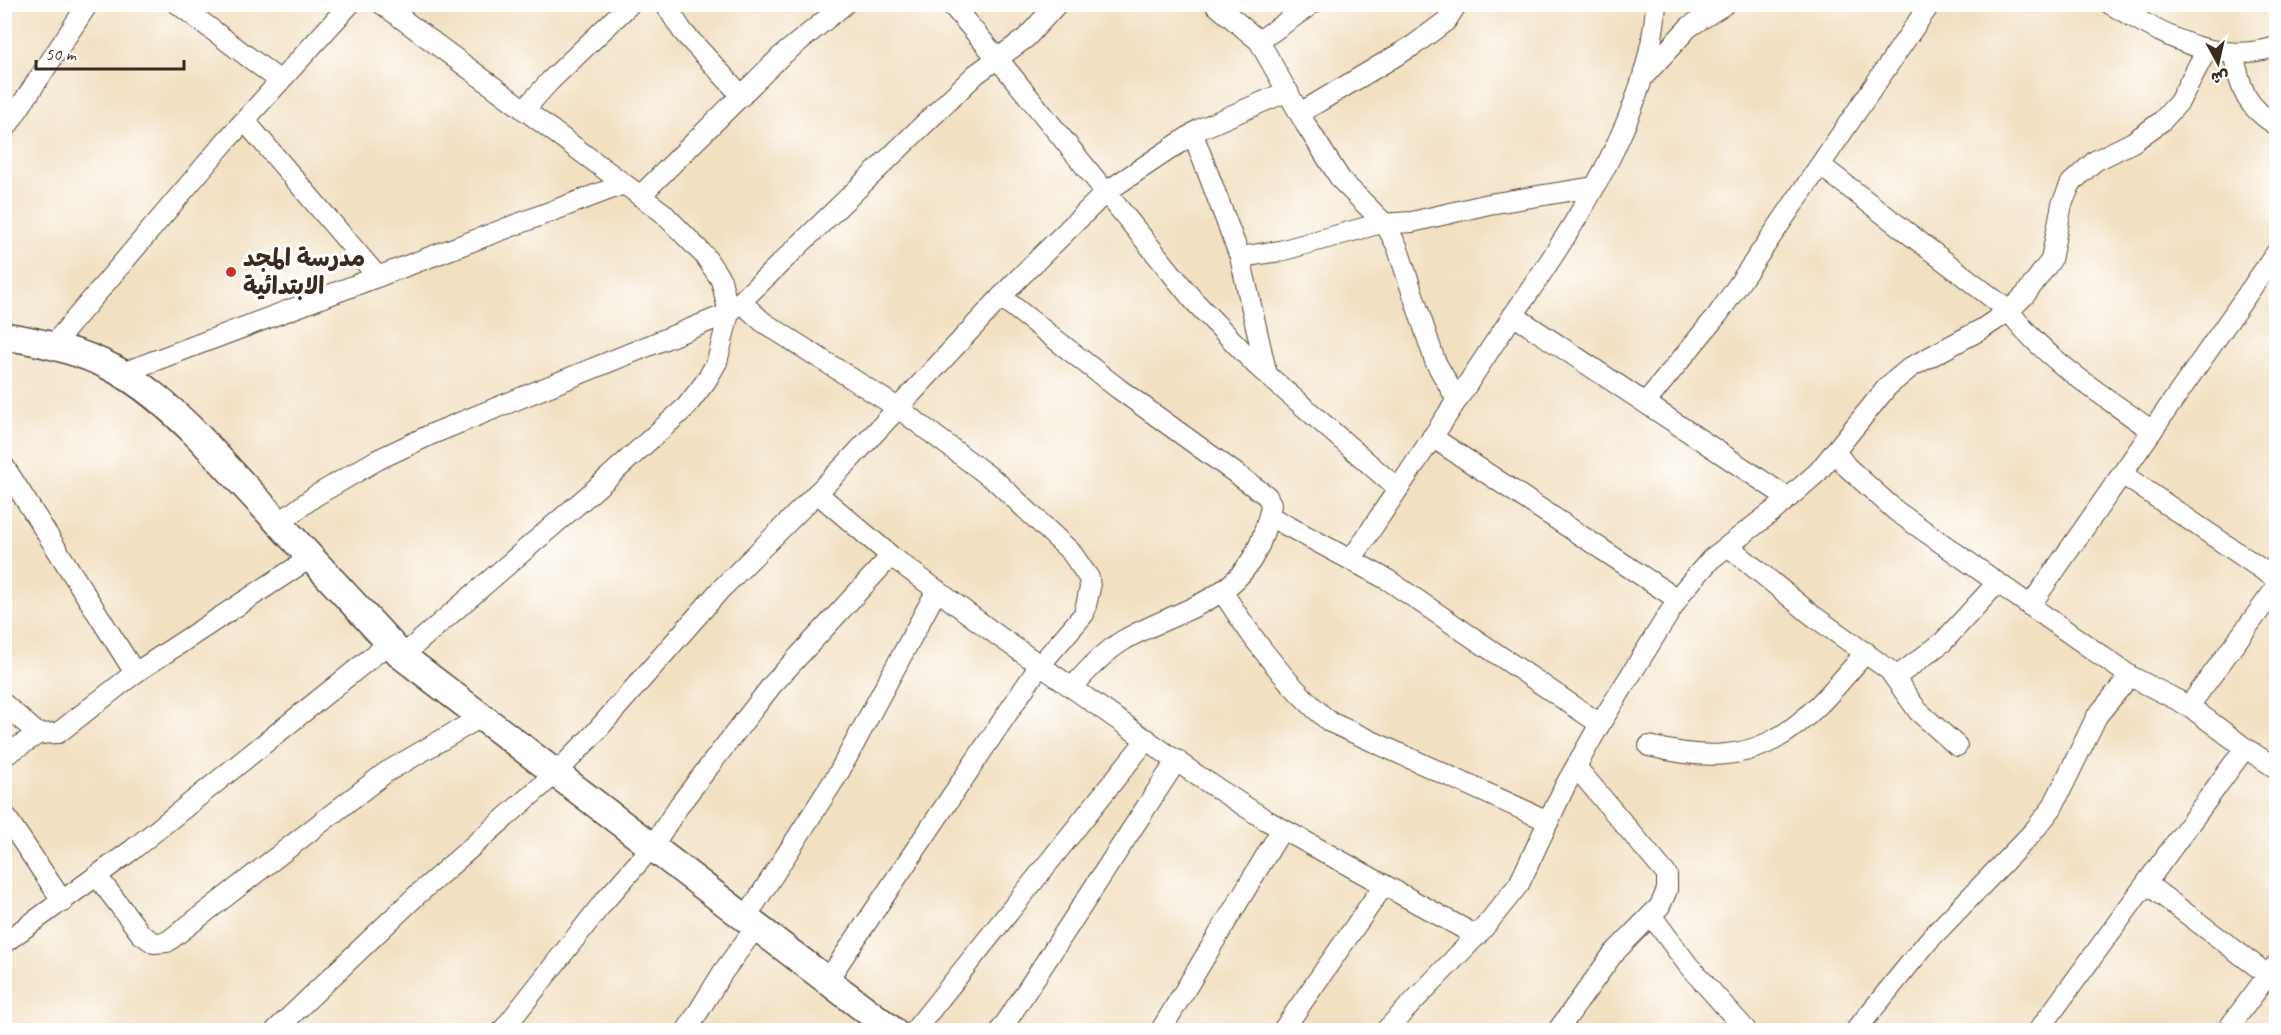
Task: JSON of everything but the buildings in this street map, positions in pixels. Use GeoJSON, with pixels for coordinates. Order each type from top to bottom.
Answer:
{"type":"FeatureCollection","features":[{"type":"Feature","properties":{"kind":"street"},"geometry":{"type":"LineString","coordinates":[[4,131],[88,4]]}},
{"type":"Feature","properties":{"kind":"street"},"geometry":{"type":"LineString","coordinates":[[178,4],[280,81]]}},
{"type":"Feature","properties":{"kind":"street"},"geometry":{"type":"LineString","coordinates":[[53,345],[245,121],[350,4]]}},
{"type":"Feature","properties":{"kind":"street"},"geometry":{"type":"LineString","coordinates":[[382,4],[662,212],[705,256],[721,280],[735,308],[763,322],[898,408],[998,483],[1071,552],[1089,578],[1090,596],[1084,615],[1040,665],[827,981]]}},
{"type":"Feature","properties":{"kind":"street"},"geometry":{"type":"LineString","coordinates":[[524,110],[630,4]]}},
{"type":"Feature","properties":{"kind":"street"},"geometry":{"type":"LineString","coordinates":[[666,4],[683,32],[742,96]]}},
{"type":"Feature","properties":{"kind":"street"},"geometry":{"type":"LineString","coordinates":[[122,373],[378,278],[632,190],[742,96],[780,57],[845,4]]}},
{"type":"Feature","properties":{"kind":"street"},"geometry":{"type":"LineString","coordinates":[[951,4],[1194,301],[1267,375],[1398,489]]}},
{"type":"Feature","properties":{"kind":"street"},"geometry":{"type":"LineString","coordinates":[[279,523],[315,496],[377,460],[432,434],[735,308],[968,82],[1026,38],[1057,4]]}},
{"type":"Feature","properties":{"kind":"street"},"geometry":{"type":"LineString","coordinates":[[1215,4],[1260,40],[1300,113],[1341,180],[1385,224],[1397,246],[1435,362],[1457,400]]}},
{"type":"Feature","properties":{"kind":"street"},"geometry":{"type":"LineString","coordinates":[[1260,40],[1312,4]]}},
{"type":"Feature","properties":{"kind":"street"},"geometry":{"type":"LineString","coordinates":[[1300,113],[1414,45],[1446,21],[1457,4]]}},
{"type":"Feature","properties":{"kind":"street"},"geometry":{"type":"LineString","coordinates":[[1351,560],[1513,315],[1594,187],[1620,135],[1642,78],[1652,38],[1656,4]]}},
{"type":"Feature","properties":{"kind":"street"},"geometry":{"type":"LineString","coordinates":[[1642,78],[1689,27],[1725,4]]}},
{"type":"Feature","properties":{"kind":"street"},"geometry":{"type":"LineString","coordinates":[[1646,402],[1719,313],[1930,4]]}},
{"type":"Feature","properties":{"kind":"street"},"geometry":{"type":"LineString","coordinates":[[2110,4],[2157,30],[2206,51],[2233,53],[2277,47]]}},
{"type":"Feature","properties":{"kind":"street"},"geometry":{"type":"LineString","coordinates":[[1386,1030],[1477,936],[1519,884],[1576,767],[1677,599],[1711,559],[1818,472],[1888,386],[1911,366],[1982,329],[2009,311],[2040,277],[2051,260],[2062,204],[2071,183],[2080,172],[2095,161],[2133,142],[2162,121],[2179,102],[2206,51]]}},
{"type":"Feature","properties":{"kind":"street"},"geometry":{"type":"LineString","coordinates":[[2233,53],[2241,86],[2248,103],[2277,125]]}},
{"type":"Feature","properties":{"kind":"street"},"geometry":{"type":"LineString","coordinates":[[276,1030],[417,895],[555,774],[592,736],[720,590],[817,493],[1001,297],[1106,192],[1193,134],[1232,114],[1288,91]]}},
{"type":"Feature","properties":{"kind":"street"},"geometry":{"type":"LineString","coordinates":[[245,121],[378,278]]}},
{"type":"Feature","properties":{"kind":"street"},"geometry":{"type":"LineString","coordinates":[[1193,134],[1240,257],[1267,375]]}},
{"type":"Feature","properties":{"kind":"street"},"geometry":{"type":"LineString","coordinates":[[1820,165],[2009,311],[2026,333],[2047,353],[2152,431]]}},
{"type":"Feature","properties":{"kind":"street"},"geometry":{"type":"LineString","coordinates":[[1240,257],[1280,251],[1358,228],[1412,222],[1489,204],[1594,187]]}},
{"type":"Feature","properties":{"kind":"street"},"geometry":{"type":"LineString","coordinates":[[2030,606],[2277,253]]}},
{"type":"Feature","properties":{"kind":"street"},"geometry":{"type":"LineString","coordinates":[[1001,297],[1119,389],[1267,496],[1271,504],[1269,516],[1252,561],[1236,581],[1222,591],[1124,640],[1102,656],[1073,687]]}},
{"type":"Feature","properties":{"kind":"street"},"geometry":{"type":"LineString","coordinates":[[4,943],[98,876],[395,650],[592,492],[686,407],[717,362],[735,308]]}},
{"type":"Feature","properties":{"kind":"street"},"geometry":{"type":"LineString","coordinates":[[1513,315],[1788,498]]}},
{"type":"Feature","properties":{"kind":"street"},"geometry":{"type":"LineString","coordinates":[[4,336],[53,345],[97,359],[122,373],[172,410],[395,650],[892,1030]]}},
{"type":"Feature","properties":{"kind":"street"},"geometry":{"type":"LineString","coordinates":[[1432,437],[1677,599]]}},
{"type":"Feature","properties":{"kind":"street"},"geometry":{"type":"LineString","coordinates":[[1835,451],[1847,466],[1896,511],[2130,676],[2189,706],[2244,748],[2277,768]]}},
{"type":"Feature","properties":{"kind":"street"},"geometry":{"type":"LineString","coordinates":[[4,466],[135,673]]}},
{"type":"Feature","properties":{"kind":"street"},"geometry":{"type":"LineString","coordinates":[[2122,474],[2277,579]]}},
{"type":"Feature","properties":{"kind":"street"},"geometry":{"type":"LineString","coordinates":[[817,493],[891,556],[937,591],[1177,760],[1282,829],[1477,936]]}},
{"type":"Feature","properties":{"kind":"street"},"geometry":{"type":"LineString","coordinates":[[1269,516],[1388,580],[1600,724]]}},
{"type":"Feature","properties":{"kind":"street"},"geometry":{"type":"LineString","coordinates":[[1728,546],[1812,615],[1866,652],[1896,677],[1918,711],[1956,746]]}},
{"type":"Feature","properties":{"kind":"street"},"geometry":{"type":"LineString","coordinates":[[503,1030],[608,896],[652,847],[680,804],[772,685],[891,556]]}},
{"type":"Feature","properties":{"kind":"street"},"geometry":{"type":"LineString","coordinates":[[4,756],[38,734],[58,733],[135,673],[310,558]]}},
{"type":"Feature","properties":{"kind":"street"},"geometry":{"type":"LineString","coordinates":[[1896,677],[1943,642],[1997,583]]}},
{"type":"Feature","properties":{"kind":"street"},"geometry":{"type":"LineString","coordinates":[[2189,706],[2277,588]]}},
{"type":"Feature","properties":{"kind":"street"},"geometry":{"type":"LineString","coordinates":[[687,1030],[838,774],[937,591]]}},
{"type":"Feature","properties":{"kind":"street"},"geometry":{"type":"LineString","coordinates":[[1222,591],[1251,637],[1314,708],[1330,722],[1548,821]]}},
{"type":"Feature","properties":{"kind":"street"},"geometry":{"type":"LineString","coordinates":[[1648,746],[1684,755],[1716,756],[1766,744],[1792,731],[1823,703],[1866,652]]}},
{"type":"Feature","properties":{"kind":"street"},"geometry":{"type":"LineString","coordinates":[[1856,1030],[1929,940],[2025,841],[2052,808],[2097,716],[2130,676]]}},
{"type":"Feature","properties":{"kind":"street"},"geometry":{"type":"LineString","coordinates":[[4,704],[38,734]]}},
{"type":"Feature","properties":{"kind":"street"},"geometry":{"type":"LineString","coordinates":[[98,876],[141,934],[154,943],[167,942],[385,773],[481,717]]}},
{"type":"Feature","properties":{"kind":"street"},"geometry":{"type":"LineString","coordinates":[[915,1030],[1147,739]]}},
{"type":"Feature","properties":{"kind":"street"},"geometry":{"type":"LineString","coordinates":[[2039,1030],[2244,748]]}},
{"type":"Feature","properties":{"kind":"street"},"geometry":{"type":"LineString","coordinates":[[1001,1030],[1177,760]]}},
{"type":"Feature","properties":{"kind":"street"},"geometry":{"type":"LineString","coordinates":[[1558,1030],[1612,954],[1651,915],[1665,897],[1668,884],[1667,875],[1576,767]]}},
{"type":"Feature","properties":{"kind":"street"},"geometry":{"type":"LineString","coordinates":[[4,814],[63,902]]}},
{"type":"Feature","properties":{"kind":"street"},"geometry":{"type":"LineString","coordinates":[[1161,1030],[1282,829]]}},
{"type":"Feature","properties":{"kind":"street"},"geometry":{"type":"LineString","coordinates":[[2147,884],[2272,970],[2227,1030]]}},
{"type":"Feature","properties":{"kind":"street"},"geometry":{"type":"LineString","coordinates":[[1284,1030],[1384,885]]}},
{"type":"Feature","properties":{"kind":"street"},"geometry":{"type":"LineString","coordinates":[[1651,915],[1688,965],[1746,1030]]}},
{"type":"Feature","properties":{"kind":"place","name":"مدرسة المجد الابتدائية"},"geometry":{"type":"Point","coordinates":[231,272]}}]}
